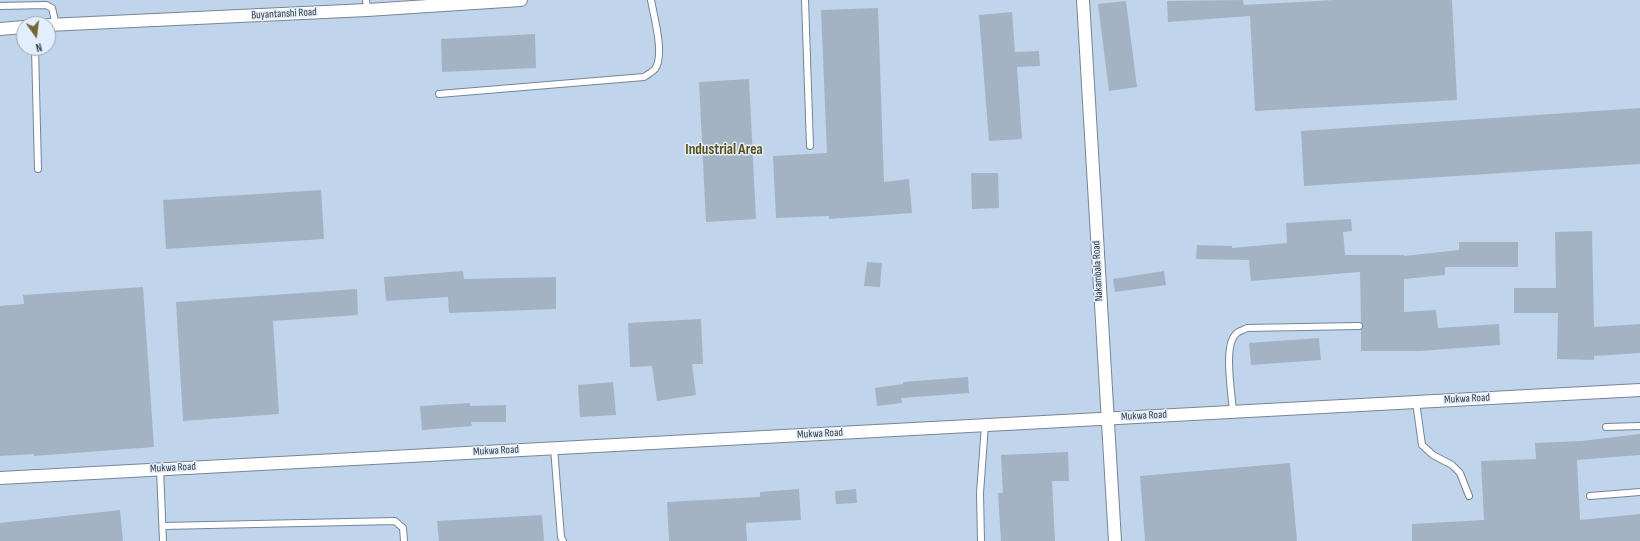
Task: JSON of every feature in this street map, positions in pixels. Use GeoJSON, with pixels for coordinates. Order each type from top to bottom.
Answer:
{"type":"FeatureCollection","features":[{"type":"Feature","properties":{"kind":"street","name":"Buyantanshi Road"},"geometry":{"type":"LineString","coordinates":[[56,25],[366,5],[521,0]]}},
{"type":"Feature","properties":{"kind":"street","name":"Nakambala Road"},"geometry":{"type":"LineString","coordinates":[[1083,0],[1115,541]]}},
{"type":"Feature","properties":{"kind":"street"},"geometry":{"type":"LineString","coordinates":[[0,29],[16,28]]}},
{"type":"Feature","properties":{"kind":"street","name":"Mukwa Road"},"geometry":{"type":"LineString","coordinates":[[0,478],[1640,390]]}},
{"type":"Feature","properties":{"kind":"lane"},"geometry":{"type":"LineString","coordinates":[[439,94],[644,77],[654,70],[659,60],[657,32],[651,0]]}},
{"type":"Feature","properties":{"kind":"lane"},"geometry":{"type":"LineString","coordinates":[[805,0],[810,146]]}},
{"type":"Feature","properties":{"kind":"lane"},"geometry":{"type":"LineString","coordinates":[[0,6],[46,5],[52,8],[52,16]]}},
{"type":"Feature","properties":{"kind":"lane"},"geometry":{"type":"LineString","coordinates":[[35,56],[38,169]]}},
{"type":"Feature","properties":{"kind":"lane"},"geometry":{"type":"LineString","coordinates":[[1233,412],[1229,363],[1230,344],[1236,334],[1247,328],[1359,326]]}},
{"type":"Feature","properties":{"kind":"lane"},"geometry":{"type":"LineString","coordinates":[[1416,402],[1422,445],[1432,455],[1452,465],[1460,473],[1469,496]]}},
{"type":"Feature","properties":{"kind":"lane"},"geometry":{"type":"LineString","coordinates":[[981,541],[980,494],[985,425]]}},
{"type":"Feature","properties":{"kind":"lane"},"geometry":{"type":"LineString","coordinates":[[1606,427],[1640,426]]}},
{"type":"Feature","properties":{"kind":"lane"},"geometry":{"type":"LineString","coordinates":[[554,448],[561,537],[563,541]]}},
{"type":"Feature","properties":{"kind":"lane"},"geometry":{"type":"LineString","coordinates":[[160,469],[163,541]]}},
{"type":"Feature","properties":{"kind":"lane"},"geometry":{"type":"LineString","coordinates":[[1590,496],[1640,492]]}},
{"type":"Feature","properties":{"kind":"lane"},"geometry":{"type":"LineString","coordinates":[[163,526],[395,521],[403,528],[404,541]]}},
{"type":"Feature","properties":{"kind":"shaded area"},"geometry":{"type":"Polygon","coordinates":[[[0,0],[1640,0],[1640,541],[0,541],[0,0]]]}},
{"type":"Feature","properties":{"kind":"building"},"geometry":{"type":"Polygon","coordinates":[[[1243,0],[1244,5],[1334,0],[1452,0],[1457,100],[1255,111],[1250,16],[1168,22],[1167,1],[1243,0]]]}},
{"type":"Feature","properties":{"kind":"building"},"geometry":{"type":"Polygon","coordinates":[[[1126,1],[1137,87],[1109,91],[1098,4],[1126,1]]]}},
{"type":"Feature","properties":{"kind":"building"},"geometry":{"type":"Polygon","coordinates":[[[878,8],[884,182],[909,179],[912,213],[829,219],[829,216],[776,218],[773,156],[827,153],[821,10],[878,8]]]}},
{"type":"Feature","properties":{"kind":"building"},"geometry":{"type":"Polygon","coordinates":[[[1012,12],[1015,52],[1039,51],[1040,66],[1017,67],[1022,139],[989,141],[979,15],[1012,12]]]}},
{"type":"Feature","properties":{"kind":"building"},"geometry":{"type":"Polygon","coordinates":[[[535,34],[536,68],[442,72],[441,39],[535,34]]]}},
{"type":"Feature","properties":{"kind":"building"},"geometry":{"type":"Polygon","coordinates":[[[749,79],[756,219],[706,222],[699,82],[749,79]]]}},
{"type":"Feature","properties":{"kind":"building"},"geometry":{"type":"Polygon","coordinates":[[[1640,108],[1640,164],[1304,186],[1301,131],[1640,108]]]}},
{"type":"Feature","properties":{"kind":"building"},"geometry":{"type":"Polygon","coordinates":[[[971,173],[998,173],[999,208],[972,209],[971,173]]]}},
{"type":"Feature","properties":{"kind":"building"},"geometry":{"type":"Polygon","coordinates":[[[321,190],[324,239],[166,249],[163,200],[321,190]]]}},
{"type":"Feature","properties":{"kind":"building"},"geometry":{"type":"Polygon","coordinates":[[[1351,219],[1352,231],[1343,232],[1345,255],[1404,256],[1459,250],[1459,242],[1518,242],[1518,267],[1445,267],[1445,275],[1404,279],[1404,312],[1436,310],[1438,328],[1499,324],[1500,345],[1419,351],[1361,351],[1361,330],[1363,326],[1361,322],[1360,272],[1251,281],[1249,260],[1196,259],[1197,245],[1232,246],[1232,248],[1287,243],[1286,223],[1351,219]]]}},
{"type":"Feature","properties":{"kind":"building"},"geometry":{"type":"Polygon","coordinates":[[[1592,231],[1594,327],[1640,324],[1640,353],[1594,356],[1594,360],[1557,359],[1558,313],[1514,313],[1514,288],[1556,288],[1555,232],[1592,231]]]}},
{"type":"Feature","properties":{"kind":"building"},"geometry":{"type":"Polygon","coordinates":[[[867,262],[882,263],[880,287],[864,286],[867,262]]]}},
{"type":"Feature","properties":{"kind":"building"},"geometry":{"type":"Polygon","coordinates":[[[463,271],[464,279],[556,277],[556,309],[449,313],[448,297],[386,301],[384,277],[463,271]]]}},
{"type":"Feature","properties":{"kind":"building"},"geometry":{"type":"Polygon","coordinates":[[[1164,271],[1166,285],[1115,292],[1113,279],[1164,271]]]}},
{"type":"Feature","properties":{"kind":"building"},"geometry":{"type":"Polygon","coordinates":[[[143,287],[154,447],[34,456],[34,454],[0,456],[0,306],[24,304],[23,295],[143,287]]]}},
{"type":"Feature","properties":{"kind":"building"},"geometry":{"type":"Polygon","coordinates":[[[357,289],[358,315],[273,321],[279,414],[183,421],[176,302],[357,289]]]}},
{"type":"Feature","properties":{"kind":"building"},"geometry":{"type":"Polygon","coordinates":[[[701,319],[703,364],[692,364],[696,395],[657,401],[652,366],[630,367],[628,323],[701,319]]]}},
{"type":"Feature","properties":{"kind":"building"},"geometry":{"type":"Polygon","coordinates":[[[1319,338],[1321,360],[1251,365],[1249,343],[1319,338]]]}},
{"type":"Feature","properties":{"kind":"building"},"geometry":{"type":"Polygon","coordinates":[[[968,377],[969,393],[901,398],[902,403],[877,406],[875,388],[903,384],[903,382],[968,377]]]}},
{"type":"Feature","properties":{"kind":"building"},"geometry":{"type":"Polygon","coordinates":[[[613,382],[616,415],[580,417],[578,385],[613,382]]]}},
{"type":"Feature","properties":{"kind":"building"},"geometry":{"type":"Polygon","coordinates":[[[470,403],[470,406],[506,405],[506,422],[471,422],[472,426],[422,430],[420,406],[470,403]]]}},
{"type":"Feature","properties":{"kind":"building"},"geometry":{"type":"Polygon","coordinates":[[[1640,434],[1640,455],[1577,460],[1580,520],[1640,514],[1640,541],[1412,541],[1412,524],[1484,520],[1481,461],[1536,459],[1535,443],[1581,441],[1640,434]]]}},
{"type":"Feature","properties":{"kind":"building"},"geometry":{"type":"Polygon","coordinates":[[[1068,452],[1069,481],[1052,481],[1055,541],[1001,541],[998,493],[1003,493],[1001,455],[1068,452]]]}},
{"type":"Feature","properties":{"kind":"building"},"geometry":{"type":"Polygon","coordinates":[[[1290,463],[1297,541],[1145,541],[1140,476],[1290,463]]]}},
{"type":"Feature","properties":{"kind":"building"},"geometry":{"type":"Polygon","coordinates":[[[799,489],[801,520],[746,523],[747,541],[669,541],[667,502],[760,497],[760,492],[799,489]]]}},
{"type":"Feature","properties":{"kind":"building"},"geometry":{"type":"Polygon","coordinates":[[[856,489],[857,503],[836,504],[835,491],[856,489]]]}},
{"type":"Feature","properties":{"kind":"building"},"geometry":{"type":"Polygon","coordinates":[[[120,510],[123,541],[0,541],[0,523],[120,510]]]}},
{"type":"Feature","properties":{"kind":"building"},"geometry":{"type":"Polygon","coordinates":[[[542,515],[544,541],[439,541],[437,521],[542,515]]]}},
{"type":"Feature","properties":{"kind":"district","name":"Industrial Area"},"geometry":{"type":"Point","coordinates":[724,150]}}]}
